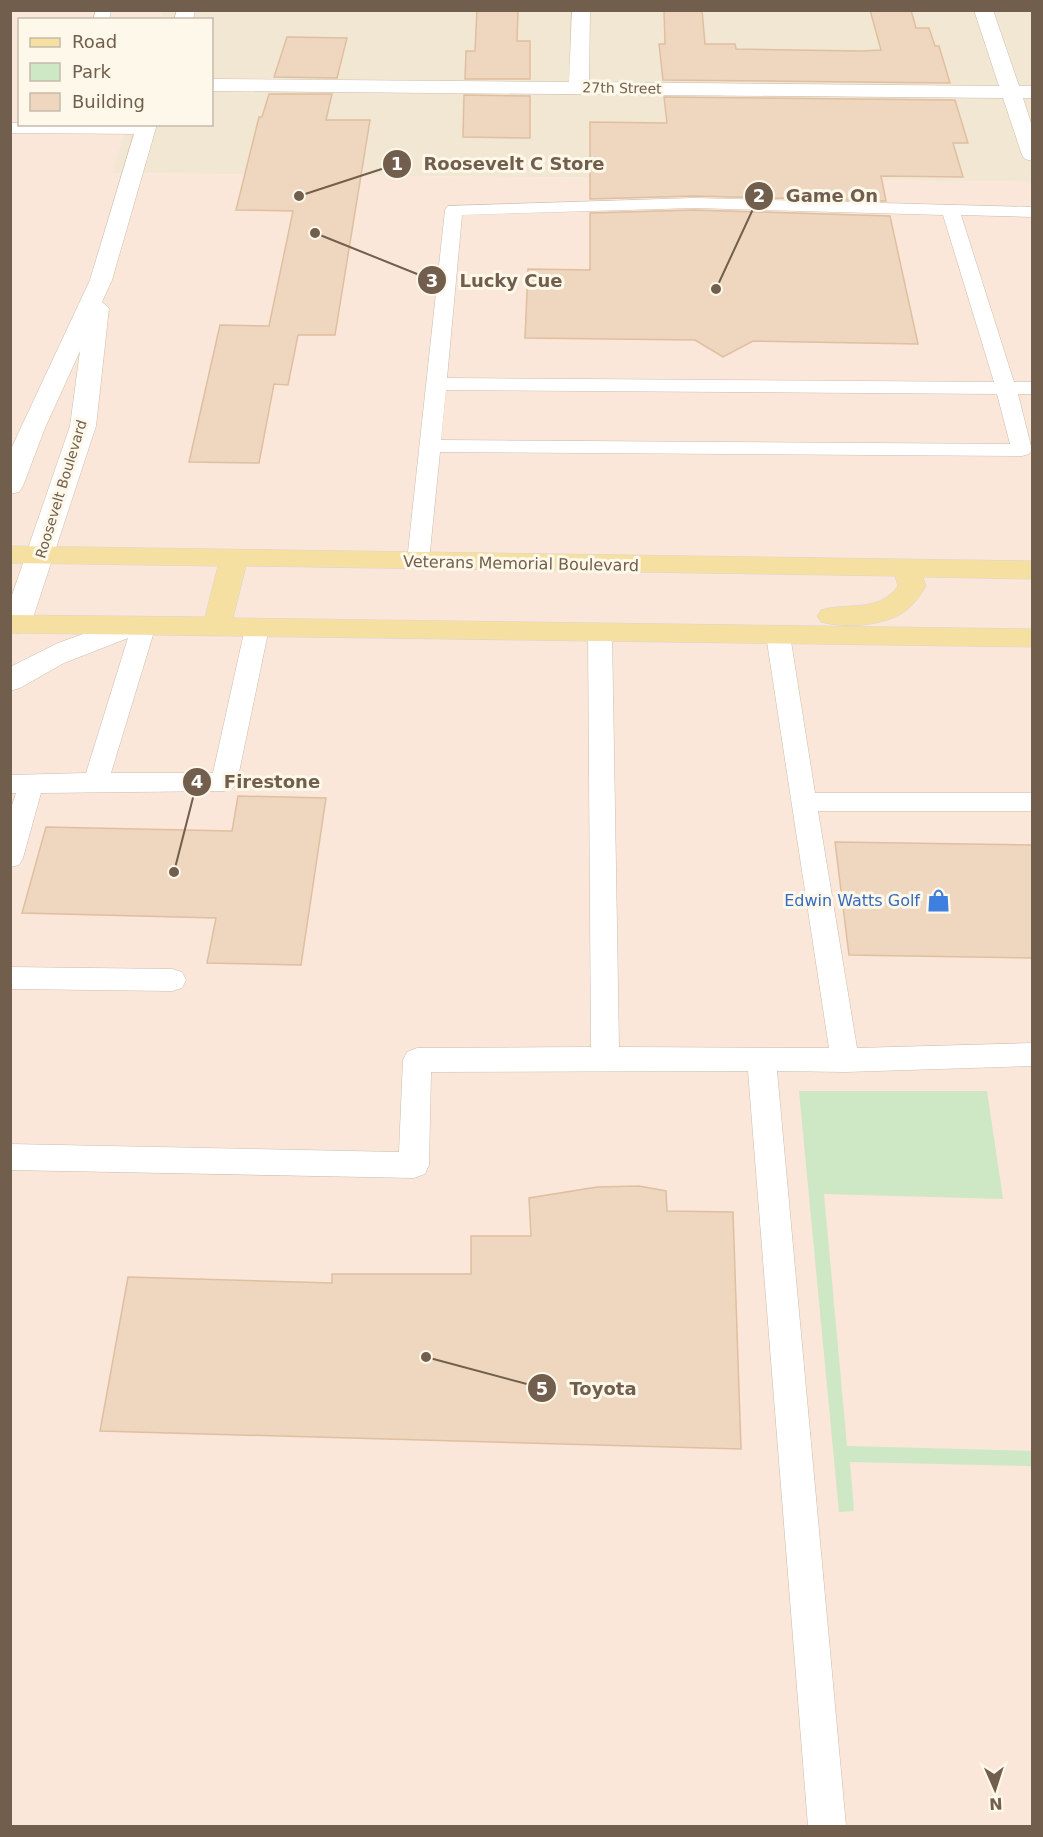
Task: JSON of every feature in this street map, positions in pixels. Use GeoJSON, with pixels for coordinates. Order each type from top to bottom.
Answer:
{"type":"FeatureCollection","features":[{"type":"Feature","properties":{"kind":"main road","name":"Veterans Memorial Boulevard"},"geometry":{"type":"LineString","coordinates":[[10,554],[1032,570]]}},
{"type":"Feature","properties":{"kind":"main road"},"geometry":{"type":"LineString","coordinates":[[218,627],[234,558]]}},
{"type":"Feature","properties":{"kind":"main road"},"geometry":{"type":"LineString","coordinates":[[395,630],[421,617],[452,609],[861,616],[890,610],[906,598],[912,586],[907,568]]}},
{"type":"Feature","properties":{"kind":"main road"},"geometry":{"type":"LineString","coordinates":[[14,624],[1032,638]]}},
{"type":"Feature","properties":{"kind":"street"},"geometry":{"type":"LineString","coordinates":[[579,88],[581,10]]}},
{"type":"Feature","properties":{"kind":"street"},"geometry":{"type":"LineString","coordinates":[[983,10],[1032,155]]}},
{"type":"Feature","properties":{"kind":"street","name":"27th Street"},"geometry":{"type":"LineString","coordinates":[[213,85],[1032,92]]}},
{"type":"Feature","properties":{"kind":"street","name":"Roosevelt Boulevard"},"geometry":{"type":"LineString","coordinates":[[10,486],[32,428],[101,280],[146,127]]}},
{"type":"Feature","properties":{"kind":"street","name":"Roosevelt Boulevard"},"geometry":{"type":"LineString","coordinates":[[14,624],[41,555],[83,426],[101,280]]}},
{"type":"Feature","properties":{"kind":"street"},"geometry":{"type":"LineString","coordinates":[[10,681],[33,665],[72,647],[137,626]]}},
{"type":"Feature","properties":{"kind":"lane"},"geometry":{"type":"LineString","coordinates":[[10,128],[146,127]]}},
{"type":"Feature","properties":{"kind":"lane"},"geometry":{"type":"LineString","coordinates":[[418,561],[454,210],[694,203],[1032,212]]}},
{"type":"Feature","properties":{"kind":"lane"},"geometry":{"type":"LineString","coordinates":[[430,446],[1022,450],[1006,387],[950,210]]}},
{"type":"Feature","properties":{"kind":"lane"},"geometry":{"type":"LineString","coordinates":[[436,384],[1032,388]]}},
{"type":"Feature","properties":{"kind":"lane"},"geometry":{"type":"LineString","coordinates":[[96,782],[137,626]]}},
{"type":"Feature","properties":{"kind":"lane"},"geometry":{"type":"LineString","coordinates":[[10,858],[21,784],[224,782],[257,628]]}},
{"type":"Feature","properties":{"kind":"lane"},"geometry":{"type":"LineString","coordinates":[[600,632],[605,1059]]}},
{"type":"Feature","properties":{"kind":"lane"},"geometry":{"type":"LineString","coordinates":[[778,635],[845,1060]]}},
{"type":"Feature","properties":{"kind":"lane"},"geometry":{"type":"LineString","coordinates":[[804,802],[1032,802]]}},
{"type":"Feature","properties":{"kind":"lane"},"geometry":{"type":"LineString","coordinates":[[10,978],[172,980]]}},
{"type":"Feature","properties":{"kind":"lane"},"geometry":{"type":"LineString","coordinates":[[10,1156],[414,1165],[417,1060],[845,1060],[1032,1054]]}},
{"type":"Feature","properties":{"kind":"lane"},"geometry":{"type":"LineString","coordinates":[[762,1060],[827,1827]]}},
{"type":"Feature","properties":{"kind":"shaded area"},"geometry":{"type":"Polygon","coordinates":[[[11,11],[163,11],[160,18],[18,18],[18,126],[127,126],[112,173],[1032,182],[1032,1826],[11,1826],[11,11]]]}},
{"type":"Feature","properties":{"kind":"shaded area"},"geometry":{"type":"Polygon","coordinates":[[[163,11],[1032,11],[1032,182],[111,173],[127,126],[213,126],[213,18],[160,18],[163,11]]]}},
{"type":"Feature","properties":{"kind":"green space"},"geometry":{"type":"Polygon","coordinates":[[[799,1091],[987,1091],[1003,1199],[824,1194],[847,1446],[1032,1451],[1032,1466],[850,1462],[854,1511],[839,1512],[799,1091]]]}},
{"type":"Feature","properties":{"kind":"building"},"geometry":{"type":"Polygon","coordinates":[[[477,10],[518,10],[517,41],[530,41],[530,79],[465,79],[466,51],[475,51],[477,10]]]}},
{"type":"Feature","properties":{"kind":"building"},"geometry":{"type":"Polygon","coordinates":[[[664,10],[702,10],[705,44],[735,44],[736,49],[861,51],[881,50],[870,10],[911,10],[916,28],[929,28],[935,46],[939,46],[950,83],[663,80],[659,44],[665,44],[664,10]]]}},
{"type":"Feature","properties":{"kind":"building"},"geometry":{"type":"Polygon","coordinates":[[[287,37],[347,38],[337,78],[274,77],[287,37]]]}},
{"type":"Feature","properties":{"kind":"building"},"geometry":{"type":"Polygon","coordinates":[[[269,94],[332,94],[326,120],[370,120],[335,335],[298,335],[288,385],[274,384],[259,463],[189,462],[220,325],[269,326],[293,211],[236,210],[259,117],[262,117],[269,94]]]}},
{"type":"Feature","properties":{"kind":"building"},"geometry":{"type":"Polygon","coordinates":[[[464,95],[530,96],[530,138],[463,137],[464,95]]]}},
{"type":"Feature","properties":{"kind":"building"},"geometry":{"type":"Polygon","coordinates":[[[664,97],[955,100],[968,143],[953,143],[963,177],[881,176],[886,201],[694,196],[590,199],[590,122],[667,123],[664,97]]]}},
{"type":"Feature","properties":{"kind":"building"},"geometry":{"type":"Polygon","coordinates":[[[694,210],[890,216],[918,344],[753,341],[723,357],[695,340],[525,338],[528,269],[590,270],[590,213],[694,210]]]}},
{"type":"Feature","properties":{"kind":"building"},"geometry":{"type":"Polygon","coordinates":[[[238,796],[326,798],[301,965],[207,963],[216,918],[22,913],[46,827],[232,831],[238,796]]]}},
{"type":"Feature","properties":{"kind":"building","name":"Edwin Watts Golf"},"geometry":{"type":"Polygon","coordinates":[[[835,842],[1032,845],[1032,958],[849,955],[835,842]]]}},
{"type":"Feature","properties":{"kind":"building"},"geometry":{"type":"Polygon","coordinates":[[[639,1186],[666,1191],[667,1211],[733,1212],[741,1449],[100,1431],[128,1277],[332,1283],[332,1274],[471,1274],[471,1236],[531,1236],[529,1198],[597,1187],[639,1186]]]}},
{"type":"Feature","properties":{"kind":"place","name":"Roosevelt C Store"},"geometry":{"type":"Point","coordinates":[299,196]}},
{"type":"Feature","properties":{"kind":"place","name":"Lucky Cue"},"geometry":{"type":"Point","coordinates":[315,233]}},
{"type":"Feature","properties":{"kind":"place","name":"Game On"},"geometry":{"type":"Point","coordinates":[716,289]}},
{"type":"Feature","properties":{"kind":"place","name":"Firestone"},"geometry":{"type":"Point","coordinates":[174,872]}},
{"type":"Feature","properties":{"kind":"place","name":"Edwin Watts Golf"},"geometry":{"type":"Point","coordinates":[938,900]}},
{"type":"Feature","properties":{"kind":"place","name":"Toyota"},"geometry":{"type":"Point","coordinates":[426,1357]}}]}
